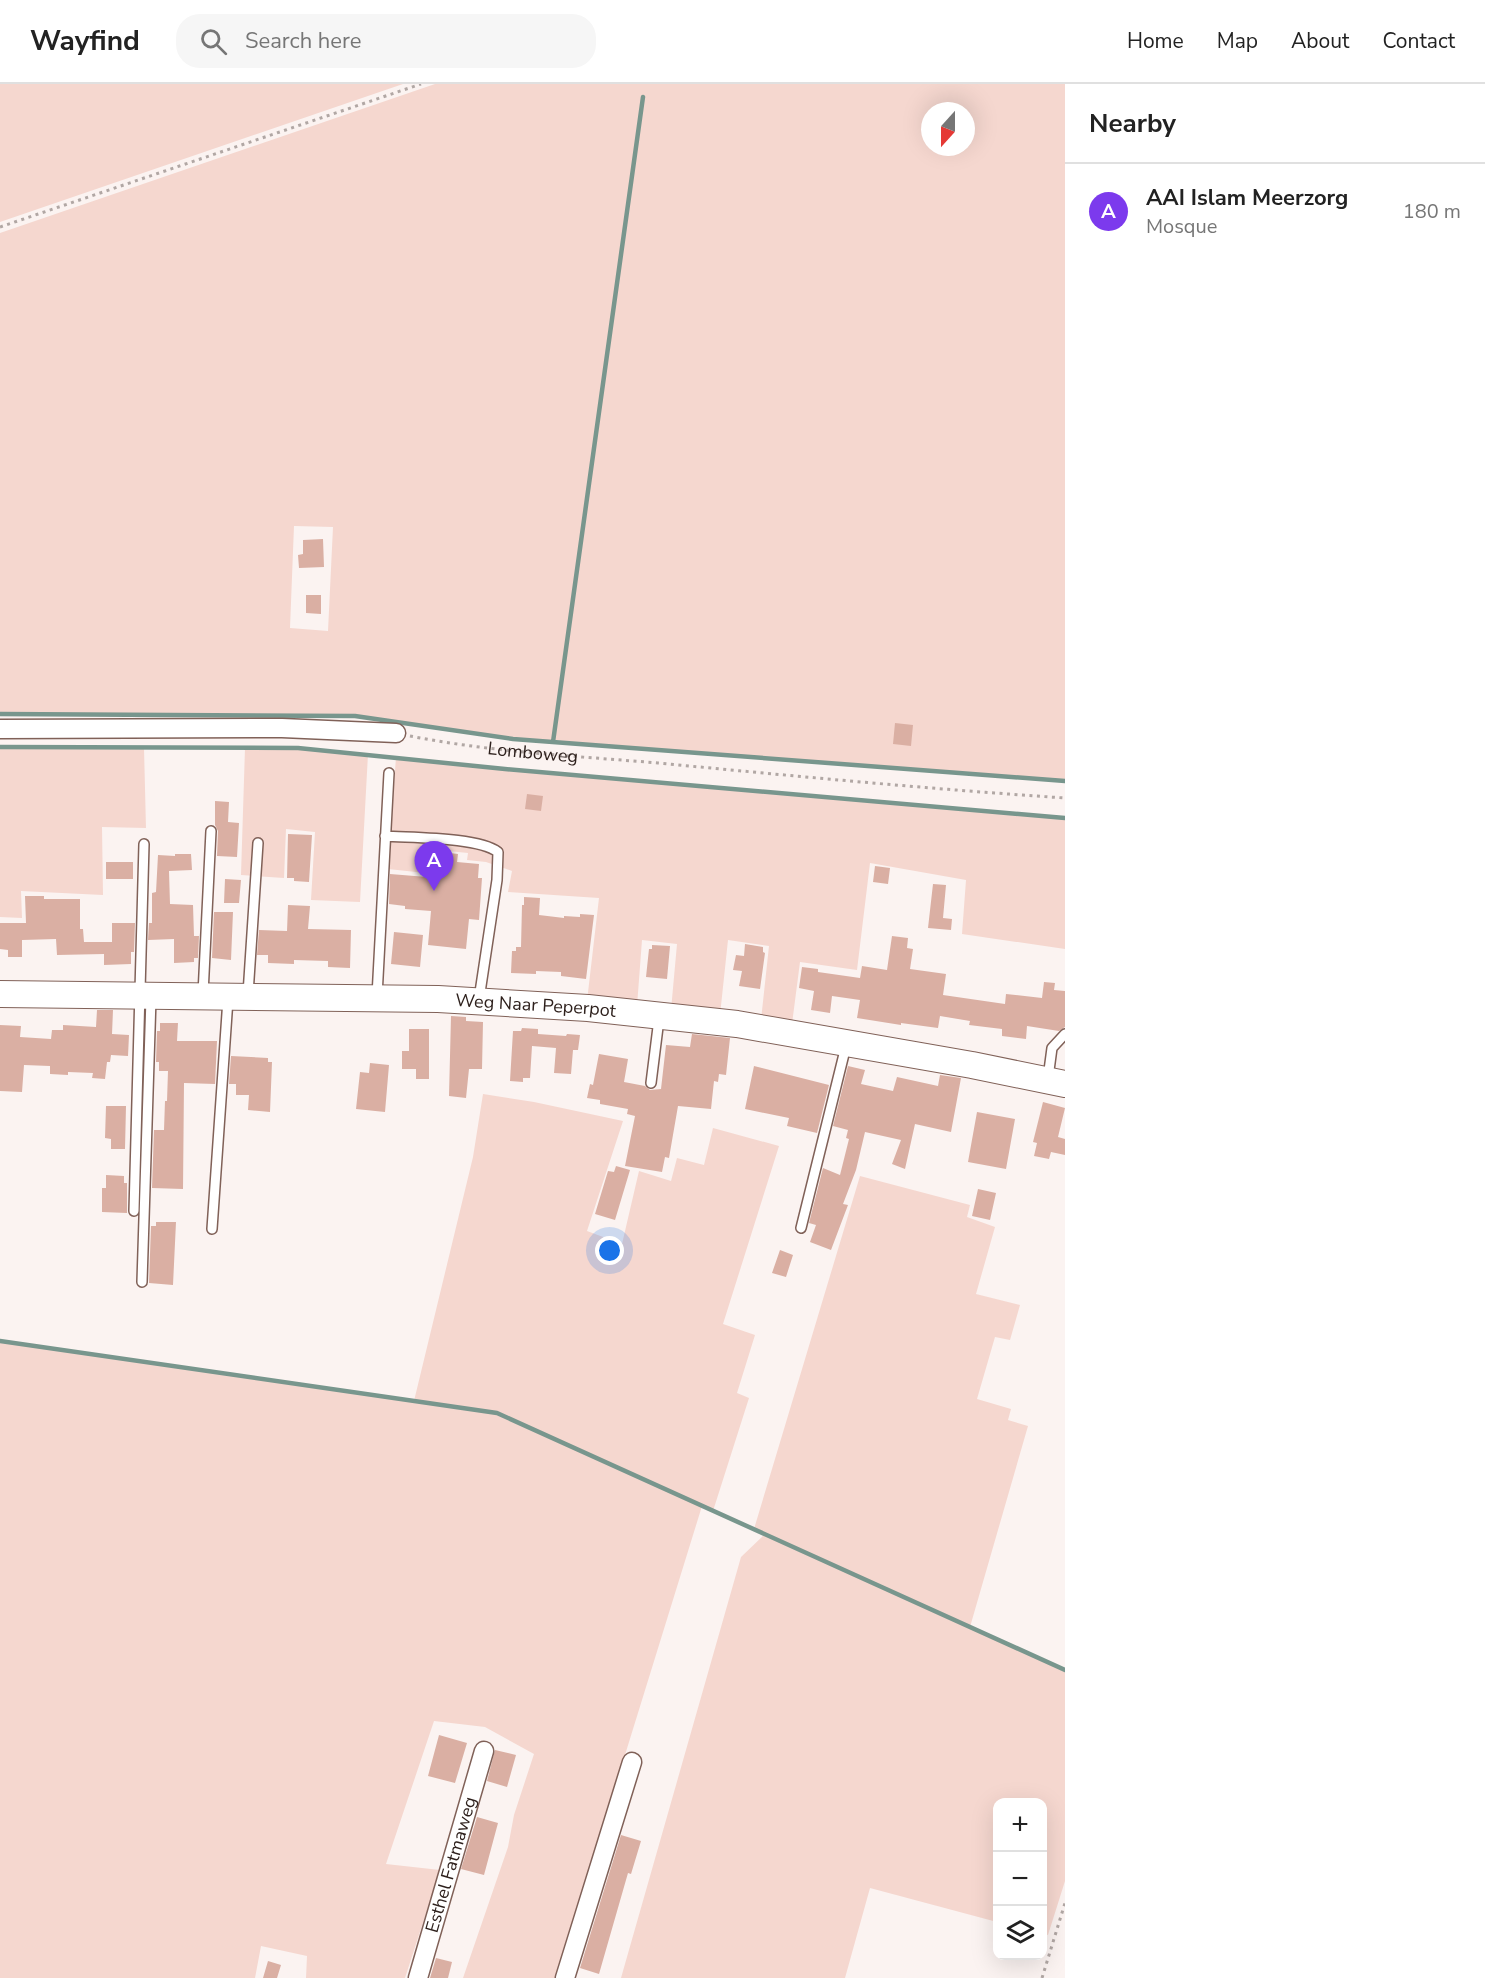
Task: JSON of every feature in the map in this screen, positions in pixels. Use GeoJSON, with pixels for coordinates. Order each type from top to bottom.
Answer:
{"type":"FeatureCollection","features":[{"type":"Feature","properties":{"kind":"street"},"geometry":{"type":"LineString","coordinates":[[0,729],[282,728],[396,733]]}},
{"type":"Feature","properties":{"kind":"street","name":"Weg Naar Peperpot"},"geometry":{"type":"LineString","coordinates":[[0,994],[376,998],[479,1001],[588,1008],[737,1024],[1056,1082]]}},
{"type":"Feature","properties":{"kind":"street","name":"Esthel Fatmaweg"},"geometry":{"type":"LineString","coordinates":[[418,1978],[484,1751]]}},
{"type":"Feature","properties":{"kind":"street"},"geometry":{"type":"LineString","coordinates":[[565,1978],[632,1762]]}},
{"type":"Feature","properties":{"kind":"lane"},"geometry":{"type":"LineString","coordinates":[[376,998],[389,773]]}},
{"type":"Feature","properties":{"kind":"lane"},"geometry":{"type":"LineString","coordinates":[[211,831],[226,997]]}},
{"type":"Feature","properties":{"kind":"lane"},"geometry":{"type":"LineString","coordinates":[[386,836],[473,843],[490,846],[498,852],[497,880],[479,1001]]}},
{"type":"Feature","properties":{"kind":"lane"},"geometry":{"type":"LineString","coordinates":[[212,1229],[226,997],[258,843]]}},
{"type":"Feature","properties":{"kind":"lane"},"geometry":{"type":"LineString","coordinates":[[142,1282],[146,996],[144,844]]}},
{"type":"Feature","properties":{"kind":"lane"},"geometry":{"type":"LineString","coordinates":[[134,1210],[146,996]]}},
{"type":"Feature","properties":{"kind":"lane"},"geometry":{"type":"LineString","coordinates":[[651,1083],[659,1016]]}},
{"type":"Feature","properties":{"kind":"lane"},"geometry":{"type":"LineString","coordinates":[[1056,1082],[1052,1048],[1065,1034]]}},
{"type":"Feature","properties":{"kind":"lane"},"geometry":{"type":"LineString","coordinates":[[801,1228],[847,1043]]}},
{"type":"Feature","properties":{"kind":"path"},"geometry":{"type":"LineString","coordinates":[[0,227],[421,84]]}},
{"type":"Feature","properties":{"kind":"path","name":"Lomboweg"},"geometry":{"type":"LineString","coordinates":[[396,733],[451,744],[942,789],[1065,798]]}},
{"type":"Feature","properties":{"kind":"path"},"geometry":{"type":"LineString","coordinates":[[1042,1978],[1065,1902]]}},
{"type":"Feature","properties":{"kind":"shaded area"},"geometry":{"type":"Polygon","coordinates":[[[0,84],[403,84],[0,222],[0,84]]]}},
{"type":"Feature","properties":{"kind":"shaded area"},"geometry":{"type":"Polygon","coordinates":[[[435,84],[1065,84],[1065,781],[513,739],[355,716],[0,714],[0,233],[435,84]],[[294,526],[290,628],[328,631],[333,527],[294,526]]]}},
{"type":"Feature","properties":{"kind":"shaded area"},"geometry":{"type":"Polygon","coordinates":[[[0,747],[144,748],[146,828],[102,827],[103,895],[21,891],[22,918],[0,917],[0,747]]]}},
{"type":"Feature","properties":{"kind":"shaded area"},"geometry":{"type":"Polygon","coordinates":[[[245,748],[298,748],[368,754],[360,902],[311,900],[315,832],[286,829],[284,878],[241,875],[245,748]]]}},
{"type":"Feature","properties":{"kind":"shaded area"},"geometry":{"type":"Polygon","coordinates":[[[396,757],[505,769],[1065,818],[1065,949],[962,934],[966,880],[870,863],[857,970],[800,962],[792,1024],[761,1020],[769,946],[728,940],[720,1015],[671,1010],[677,944],[642,940],[637,1006],[587,1001],[599,898],[508,892],[512,871],[486,862],[467,860],[468,853],[438,850],[435,874],[388,869],[396,757]]]}},
{"type":"Feature","properties":{"kind":"shaded area"},"geometry":{"type":"Polygon","coordinates":[[[483,1094],[534,1102],[623,1121],[587,1231],[622,1244],[639,1171],[671,1181],[677,1158],[704,1165],[713,1128],[779,1146],[723,1324],[755,1335],[737,1393],[749,1398],[713,1511],[702,1506],[556,1978],[463,1978],[508,1847],[514,1815],[534,1754],[485,1727],[434,1721],[386,1864],[440,1870],[405,1978],[306,1978],[307,1956],[261,1946],[255,1978],[0,1978],[0,1341],[414,1401],[473,1157],[483,1094]]]}},
{"type":"Feature","properties":{"kind":"shaded area"},"geometry":{"type":"Polygon","coordinates":[[[860,1176],[970,1205],[967,1217],[995,1227],[976,1294],[1020,1305],[1010,1340],[995,1337],[977,1399],[1011,1409],[1008,1420],[1028,1426],[970,1627],[1065,1670],[1065,1881],[1048,1935],[1047,1798],[993,1798],[993,1921],[870,1888],[845,1978],[621,1978],[741,1557],[765,1534],[754,1529],[860,1176]]]}},
{"type":"Feature","properties":{"kind":"building"},"geometry":{"type":"Polygon","coordinates":[[[323,539],[324,567],[299,568],[298,555],[303,554],[303,540],[323,539]]]}},
{"type":"Feature","properties":{"kind":"building"},"geometry":{"type":"Polygon","coordinates":[[[306,595],[321,595],[321,614],[306,613],[306,595]]]}},
{"type":"Feature","properties":{"kind":"building"},"geometry":{"type":"Polygon","coordinates":[[[895,723],[913,725],[911,746],[893,744],[895,723]]]}},
{"type":"Feature","properties":{"kind":"building"},"geometry":{"type":"Polygon","coordinates":[[[527,794],[543,796],[541,811],[525,809],[527,794]]]}},
{"type":"Feature","properties":{"kind":"building"},"geometry":{"type":"Polygon","coordinates":[[[215,801],[229,802],[228,822],[239,823],[237,857],[217,856],[218,831],[215,825],[215,801]]]}},
{"type":"Feature","properties":{"kind":"building"},"geometry":{"type":"Polygon","coordinates":[[[288,834],[312,835],[309,882],[287,878],[288,834]]]}},
{"type":"Feature","properties":{"kind":"building"},"geometry":{"type":"Polygon","coordinates":[[[441,852],[458,854],[457,862],[479,864],[478,878],[482,878],[479,920],[469,919],[466,949],[428,945],[431,911],[405,909],[405,906],[389,904],[390,874],[439,878],[441,852]]]}},
{"type":"Feature","properties":{"kind":"building"},"geometry":{"type":"Polygon","coordinates":[[[175,854],[191,854],[192,870],[169,871],[170,904],[193,905],[194,936],[199,936],[198,958],[194,958],[194,962],[174,963],[174,939],[148,940],[149,923],[152,923],[152,893],[156,892],[158,855],[175,856],[175,854]]]}},
{"type":"Feature","properties":{"kind":"building"},"geometry":{"type":"Polygon","coordinates":[[[106,862],[133,862],[133,879],[106,879],[106,862]]]}},
{"type":"Feature","properties":{"kind":"building"},"geometry":{"type":"Polygon","coordinates":[[[875,866],[890,868],[888,884],[873,882],[875,866]]]}},
{"type":"Feature","properties":{"kind":"building"},"geometry":{"type":"Polygon","coordinates":[[[225,879],[241,880],[239,903],[224,903],[225,879]]]}},
{"type":"Feature","properties":{"kind":"building"},"geometry":{"type":"Polygon","coordinates":[[[933,884],[946,885],[943,918],[952,919],[951,930],[928,928],[933,884]]]}},
{"type":"Feature","properties":{"kind":"building"},"geometry":{"type":"Polygon","coordinates":[[[25,896],[44,896],[44,899],[80,899],[80,929],[83,929],[84,942],[112,942],[112,923],[135,923],[134,952],[131,952],[131,964],[104,965],[104,954],[57,955],[56,939],[22,940],[22,957],[8,957],[8,950],[0,949],[0,923],[26,923],[25,896]]]}},
{"type":"Feature","properties":{"kind":"building"},"geometry":{"type":"Polygon","coordinates":[[[524,897],[540,898],[539,915],[564,918],[564,916],[580,917],[580,914],[594,915],[586,979],[561,976],[561,972],[511,973],[512,951],[516,951],[516,947],[521,947],[524,897]]]}},
{"type":"Feature","properties":{"kind":"building"},"geometry":{"type":"Polygon","coordinates":[[[288,905],[310,906],[308,929],[351,930],[350,968],[328,967],[328,961],[294,960],[294,964],[268,963],[268,955],[257,955],[259,930],[287,931],[288,905]]]}},
{"type":"Feature","properties":{"kind":"building"},"geometry":{"type":"Polygon","coordinates":[[[214,912],[233,912],[231,960],[212,958],[214,912]]]}},
{"type":"Feature","properties":{"kind":"building"},"geometry":{"type":"Polygon","coordinates":[[[394,932],[423,935],[420,967],[391,964],[394,932]]]}},
{"type":"Feature","properties":{"kind":"building"},"geometry":{"type":"Polygon","coordinates":[[[892,936],[908,938],[907,948],[913,949],[910,969],[946,974],[943,995],[1005,1004],[1006,994],[1042,998],[1044,982],[1055,983],[1054,990],[1065,991],[1065,1027],[1059,1031],[1027,1026],[1026,1039],[1002,1036],[1002,1029],[969,1025],[970,1021],[940,1016],[938,1028],[901,1023],[901,1025],[857,1018],[860,1000],[832,996],[830,1013],[811,1010],[814,991],[799,988],[802,967],[818,969],[818,972],[860,978],[862,966],[887,970],[892,936]]]}},
{"type":"Feature","properties":{"kind":"building"},"geometry":{"type":"Polygon","coordinates":[[[745,944],[763,947],[765,953],[760,989],[739,986],[742,971],[733,970],[736,955],[744,956],[745,944]]]}},
{"type":"Feature","properties":{"kind":"building"},"geometry":{"type":"Polygon","coordinates":[[[652,945],[670,946],[667,979],[646,977],[649,949],[652,949],[652,945]]]}},
{"type":"Feature","properties":{"kind":"building"},"geometry":{"type":"Polygon","coordinates":[[[97,1010],[113,1010],[112,1034],[129,1035],[128,1056],[111,1055],[110,1062],[107,1062],[105,1079],[92,1078],[93,1073],[50,1074],[50,1066],[24,1065],[22,1092],[0,1091],[0,1025],[21,1026],[20,1037],[51,1039],[52,1030],[63,1030],[63,1025],[96,1027],[97,1010]]]}},
{"type":"Feature","properties":{"kind":"building"},"geometry":{"type":"Polygon","coordinates":[[[451,1016],[466,1017],[466,1021],[483,1022],[482,1069],[469,1069],[466,1098],[449,1096],[451,1016]]]}},
{"type":"Feature","properties":{"kind":"building"},"geometry":{"type":"Polygon","coordinates":[[[160,1023],[178,1023],[177,1041],[217,1041],[215,1084],[184,1083],[183,1189],[152,1188],[154,1130],[164,1130],[165,1101],[167,1101],[168,1071],[159,1071],[159,1062],[156,1062],[157,1031],[160,1031],[160,1023]]]}},
{"type":"Feature","properties":{"kind":"building"},"geometry":{"type":"Polygon","coordinates":[[[522,1028],[538,1029],[538,1034],[580,1035],[578,1050],[573,1050],[571,1074],[554,1073],[556,1048],[532,1046],[530,1078],[523,1078],[523,1082],[510,1081],[513,1031],[521,1031],[522,1028]]]}},
{"type":"Feature","properties":{"kind":"building"},"geometry":{"type":"Polygon","coordinates":[[[409,1029],[429,1029],[429,1079],[416,1079],[416,1069],[402,1069],[402,1051],[409,1051],[409,1029]]]}},
{"type":"Feature","properties":{"kind":"building"},"geometry":{"type":"Polygon","coordinates":[[[692,1034],[730,1038],[726,1075],[719,1074],[718,1082],[714,1081],[711,1109],[678,1106],[669,1158],[665,1157],[662,1172],[625,1166],[635,1116],[627,1114],[628,1109],[600,1104],[600,1100],[587,1098],[590,1084],[593,1085],[599,1054],[628,1059],[624,1082],[645,1086],[650,1090],[661,1089],[666,1045],[690,1047],[692,1034]]]}},
{"type":"Feature","properties":{"kind":"building"},"geometry":{"type":"Polygon","coordinates":[[[231,1056],[268,1058],[268,1062],[272,1062],[270,1112],[248,1110],[249,1095],[236,1095],[236,1084],[229,1084],[231,1056]]]}},
{"type":"Feature","properties":{"kind":"building"},"geometry":{"type":"Polygon","coordinates":[[[370,1063],[389,1065],[385,1112],[356,1109],[360,1072],[369,1073],[370,1063]]]}},
{"type":"Feature","properties":{"kind":"building"},"geometry":{"type":"Polygon","coordinates":[[[754,1066],[829,1085],[817,1133],[787,1126],[789,1118],[745,1109],[754,1066]]]}},
{"type":"Feature","properties":{"kind":"building"},"geometry":{"type":"Polygon","coordinates":[[[848,1066],[865,1070],[861,1084],[893,1091],[897,1077],[938,1086],[940,1075],[961,1078],[951,1132],[915,1124],[905,1169],[892,1164],[901,1140],[865,1132],[856,1170],[843,1204],[848,1205],[831,1250],[810,1242],[816,1225],[809,1223],[823,1168],[840,1175],[849,1139],[846,1138],[848,1130],[833,1126],[848,1066]]]}},
{"type":"Feature","properties":{"kind":"building"},"geometry":{"type":"Polygon","coordinates":[[[1043,1102],[1065,1108],[1058,1137],[1065,1139],[1065,1155],[1051,1152],[1049,1159],[1034,1156],[1037,1143],[1033,1142],[1043,1102]]]}},
{"type":"Feature","properties":{"kind":"building"},"geometry":{"type":"Polygon","coordinates":[[[106,1106],[126,1106],[125,1149],[111,1149],[111,1139],[105,1138],[106,1106]]]}},
{"type":"Feature","properties":{"kind":"building"},"geometry":{"type":"Polygon","coordinates":[[[977,1112],[1015,1119],[1006,1169],[968,1162],[977,1112]]]}},
{"type":"Feature","properties":{"kind":"building"},"geometry":{"type":"Polygon","coordinates":[[[616,1166],[630,1170],[615,1220],[595,1214],[608,1171],[614,1172],[616,1166]]]}},
{"type":"Feature","properties":{"kind":"building"},"geometry":{"type":"Polygon","coordinates":[[[106,1175],[124,1176],[124,1183],[127,1183],[127,1213],[102,1212],[102,1188],[106,1188],[106,1175]]]}},
{"type":"Feature","properties":{"kind":"building"},"geometry":{"type":"Polygon","coordinates":[[[978,1189],[996,1193],[990,1220],[972,1216],[978,1189]]]}},
{"type":"Feature","properties":{"kind":"building"},"geometry":{"type":"Polygon","coordinates":[[[156,1222],[176,1222],[173,1285],[149,1283],[151,1226],[156,1226],[156,1222]]]}},
{"type":"Feature","properties":{"kind":"building"},"geometry":{"type":"Polygon","coordinates":[[[780,1250],[793,1255],[786,1277],[772,1273],[780,1250]]]}},
{"type":"Feature","properties":{"kind":"building"},"geometry":{"type":"Polygon","coordinates":[[[439,1735],[467,1743],[455,1783],[428,1776],[439,1735]]]}},
{"type":"Feature","properties":{"kind":"building"},"geometry":{"type":"Polygon","coordinates":[[[495,1750],[516,1755],[507,1787],[487,1781],[495,1750]]]}},
{"type":"Feature","properties":{"kind":"building"},"geometry":{"type":"Polygon","coordinates":[[[477,1817],[498,1823],[484,1875],[461,1869],[477,1817]]]}},
{"type":"Feature","properties":{"kind":"building"},"geometry":{"type":"Polygon","coordinates":[[[621,1835],[641,1841],[631,1874],[628,1873],[599,1974],[580,1968],[621,1835]]]}},
{"type":"Feature","properties":{"kind":"building"},"geometry":{"type":"Polygon","coordinates":[[[436,1958],[452,1962],[448,1978],[430,1978],[436,1958]]]}},
{"type":"Feature","properties":{"kind":"building"},"geometry":{"type":"Polygon","coordinates":[[[268,1961],[281,1965],[277,1978],[263,1978],[268,1961]]]}},
{"type":"Feature","properties":{"kind":"waterway"},"geometry":{"type":"LineString","coordinates":[[553,742],[643,97]]}},
{"type":"Feature","properties":{"kind":"waterway"},"geometry":{"type":"LineString","coordinates":[[0,714],[355,716],[513,739],[1065,781]]}},
{"type":"Feature","properties":{"kind":"waterway"},"geometry":{"type":"LineString","coordinates":[[0,747],[298,748],[505,769],[1065,818]]}},
{"type":"Feature","properties":{"kind":"waterway"},"geometry":{"type":"LineString","coordinates":[[0,1341],[497,1413],[1065,1670]]}},
{"type":"Feature","properties":{"kind":"place","name":"AAI Islam Meerzorg"},"geometry":{"type":"Point","coordinates":[434,891]}}]}
